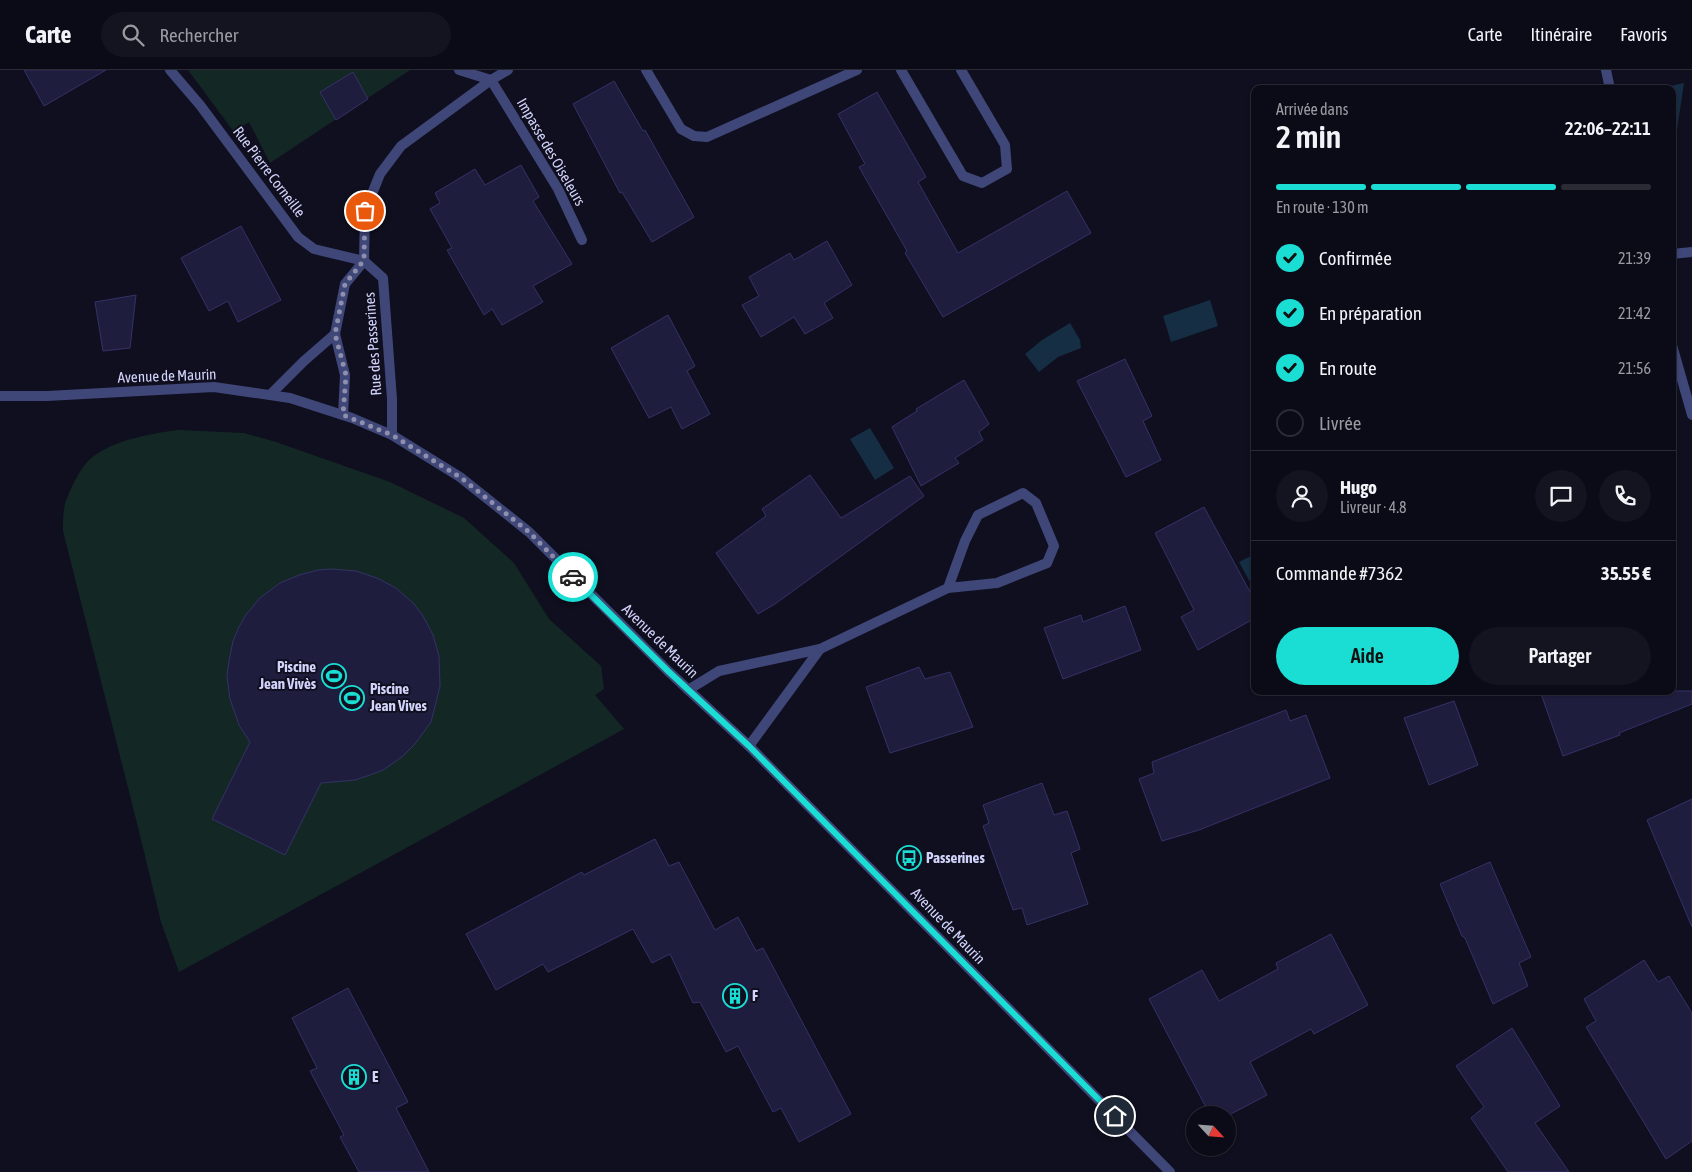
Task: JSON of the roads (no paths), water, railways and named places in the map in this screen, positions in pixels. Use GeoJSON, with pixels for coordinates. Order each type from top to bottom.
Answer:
{"type":"FeatureCollection","features":[{"type":"Feature","properties":{"kind":"street","name":"Rue Pierre Corneille"},"geometry":{"type":"LineString","coordinates":[[170,70],[200,105],[298,237],[314,249],[364,260]]}},
{"type":"Feature","properties":{"kind":"street"},"geometry":{"type":"LineString","coordinates":[[459,70],[491,80]]}},
{"type":"Feature","properties":{"kind":"street"},"geometry":{"type":"LineString","coordinates":[[364,260],[365,211],[380,174],[401,146],[491,80],[508,70]]}},
{"type":"Feature","properties":{"kind":"street"},"geometry":{"type":"LineString","coordinates":[[646,70],[681,129],[694,136],[707,137],[857,70]]}},
{"type":"Feature","properties":{"kind":"street"},"geometry":{"type":"LineString","coordinates":[[901,70],[963,176],[982,183],[1007,169],[1005,145],[961,70]]}},
{"type":"Feature","properties":{"kind":"street"},"geometry":{"type":"LineString","coordinates":[[1606,70],[1609,85]]}},
{"type":"Feature","properties":{"kind":"street","name":"Impasse des Oiseleurs"},"geometry":{"type":"LineString","coordinates":[[491,80],[558,189],[582,240]]}},
{"type":"Feature","properties":{"kind":"street"},"geometry":{"type":"LineString","coordinates":[[1676,254],[1692,252]]}},
{"type":"Feature","properties":{"kind":"street","name":"Rue des Passerines"},"geometry":{"type":"LineString","coordinates":[[343,415],[346,375],[335,334],[345,284],[364,260],[384,278],[391,382],[392,435]]}},
{"type":"Feature","properties":{"kind":"street"},"geometry":{"type":"LineString","coordinates":[[270,395],[304,361],[335,334]]}},
{"type":"Feature","properties":{"kind":"street"},"geometry":{"type":"LineString","coordinates":[[1676,359],[1692,415]]}},
{"type":"Feature","properties":{"kind":"street","name":"Avenue de Maurin"},"geometry":{"type":"LineString","coordinates":[[1,397],[214,387],[290,398],[343,415],[392,435],[460,477],[529,532],[688,690],[749,746],[1170,1172]]}},
{"type":"Feature","properties":{"kind":"street"},"geometry":{"type":"LineString","coordinates":[[688,690],[718,671],[820,649],[948,588],[997,582],[1047,563],[1054,546],[1036,503],[1023,493],[978,515],[965,541],[948,588]]}},
{"type":"Feature","properties":{"kind":"street"},"geometry":{"type":"LineString","coordinates":[[749,746],[820,649]]}},
{"type":"Feature","properties":{"kind":"water"},"geometry":{"type":"Polygon","coordinates":[[[1684,83],[1676,136],[1676,85],[1684,83]]]}},
{"type":"Feature","properties":{"kind":"water"},"geometry":{"type":"Polygon","coordinates":[[[1210,300],[1218,326],[1171,342],[1163,316],[1210,300]]]}},
{"type":"Feature","properties":{"kind":"water"},"geometry":{"type":"Polygon","coordinates":[[[1070,323],[1080,340],[1081,348],[1058,357],[1039,372],[1025,354],[1042,340],[1070,323]]]}},
{"type":"Feature","properties":{"kind":"water"},"geometry":{"type":"Polygon","coordinates":[[[870,428],[894,468],[875,480],[850,439],[870,428]]]}},
{"type":"Feature","properties":{"kind":"water"},"geometry":{"type":"Polygon","coordinates":[[[1251,556],[1251,584],[1239,562],[1251,556]]]}},
{"type":"Feature","properties":{"kind":"place","name":"Piscine Jean Vivès"},"geometry":{"type":"Point","coordinates":[334,676]}},
{"type":"Feature","properties":{"kind":"place","name":"Piscine Jean Vives"},"geometry":{"type":"Point","coordinates":[352,698]}},
{"type":"Feature","properties":{"kind":"place","name":"Passerines"},"geometry":{"type":"Point","coordinates":[909,858]}},
{"type":"Feature","properties":{"kind":"place","name":"F"},"geometry":{"type":"Point","coordinates":[735,996]}},
{"type":"Feature","properties":{"kind":"place","name":"E"},"geometry":{"type":"Point","coordinates":[354,1077]}}]}
